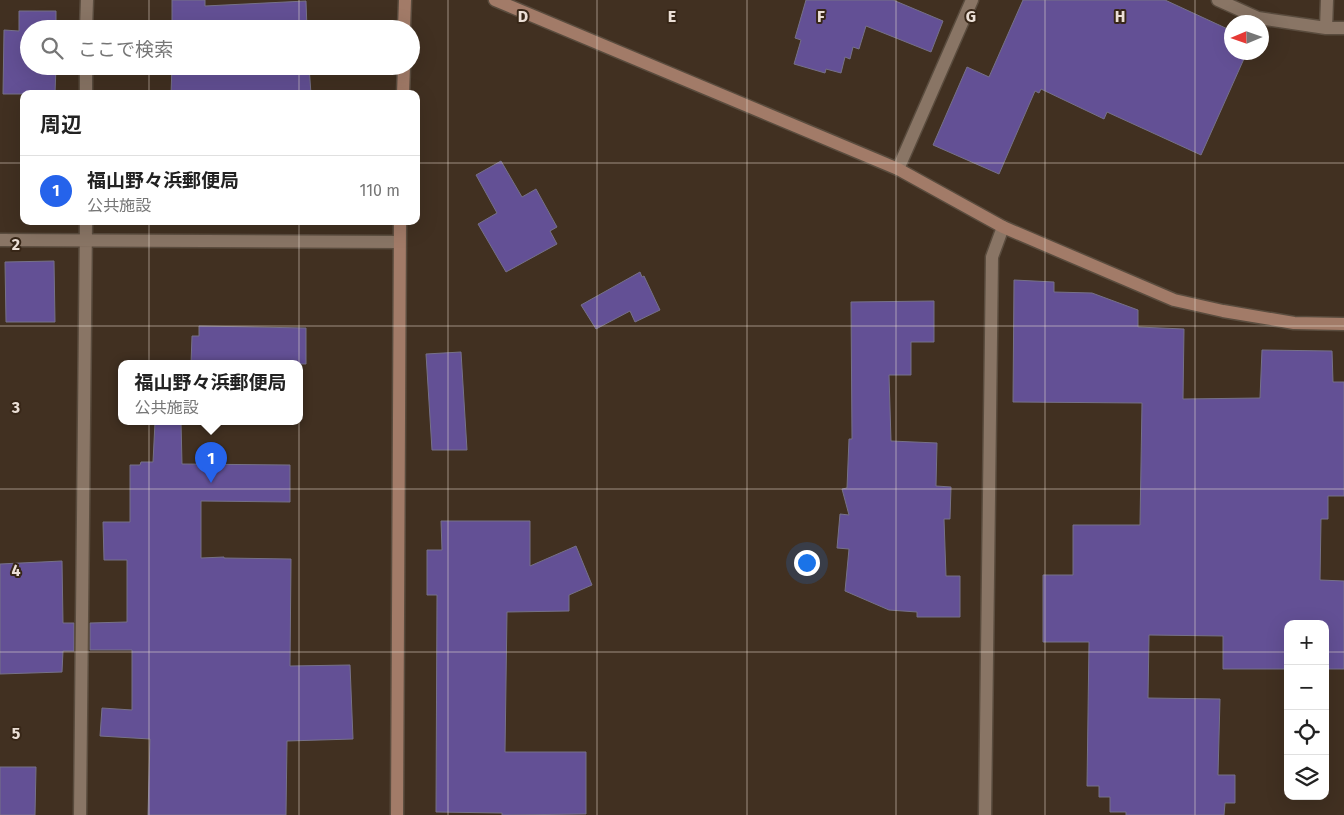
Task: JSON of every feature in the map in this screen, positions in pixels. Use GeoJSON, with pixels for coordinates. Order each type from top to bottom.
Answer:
{"type":"FeatureCollection","features":[{"type":"Feature","properties":{"kind":"street"},"geometry":{"type":"LineString","coordinates":[[86,0],[86,20]]}},
{"type":"Feature","properties":{"kind":"street"},"geometry":{"type":"LineString","coordinates":[[404,20],[405,0]]}},
{"type":"Feature","properties":{"kind":"street"},"geometry":{"type":"LineString","coordinates":[[495,0],[898,169],[1003,227],[1174,300],[1294,323],[1344,324]]}},
{"type":"Feature","properties":{"kind":"street"},"geometry":{"type":"LineString","coordinates":[[898,169],[972,0]]}},
{"type":"Feature","properties":{"kind":"street"},"geometry":{"type":"LineString","coordinates":[[1218,0],[1258,18],[1326,28],[1344,28]]}},
{"type":"Feature","properties":{"kind":"street"},"geometry":{"type":"LineString","coordinates":[[1326,28],[1327,0]]}},
{"type":"Feature","properties":{"kind":"street"},"geometry":{"type":"LineString","coordinates":[[86,75],[86,90]]}},
{"type":"Feature","properties":{"kind":"street"},"geometry":{"type":"LineString","coordinates":[[403,90],[404,75]]}},
{"type":"Feature","properties":{"kind":"street"},"geometry":{"type":"LineString","coordinates":[[80,815],[86,225]]}},
{"type":"Feature","properties":{"kind":"street"},"geometry":{"type":"LineString","coordinates":[[397,815],[400,225]]}},
{"type":"Feature","properties":{"kind":"street"},"geometry":{"type":"LineString","coordinates":[[985,815],[992,257],[1003,227]]}},
{"type":"Feature","properties":{"kind":"street"},"geometry":{"type":"LineString","coordinates":[[0,240],[399,242]]}},
{"type":"Feature","properties":{"kind":"building"},"geometry":{"type":"Polygon","coordinates":[[[172,0],[205,0],[205,6],[306,1],[307,20],[172,20],[172,0]]]}},
{"type":"Feature","properties":{"kind":"building"},"geometry":{"type":"Polygon","coordinates":[[[806,0],[893,0],[943,21],[931,52],[866,26],[859,49],[853,47],[850,59],[845,57],[841,73],[826,69],[825,73],[794,64],[801,40],[795,38],[806,0]]]}},
{"type":"Feature","properties":{"kind":"building"},"geometry":{"type":"Polygon","coordinates":[[[1023,0],[1165,0],[1224,27],[1224,60],[1243,60],[1201,155],[1107,112],[1104,119],[1041,89],[1039,93],[1035,91],[999,174],[933,145],[967,67],[989,77],[1023,0]]]}},
{"type":"Feature","properties":{"kind":"building"},"geometry":{"type":"Polygon","coordinates":[[[19,11],[56,11],[56,20],[20,20],[20,75],[56,75],[55,90],[20,90],[20,94],[3,94],[4,30],[19,31],[19,11]]]}},
{"type":"Feature","properties":{"kind":"building"},"geometry":{"type":"Polygon","coordinates":[[[172,75],[310,75],[311,90],[171,90],[172,75]]]}},
{"type":"Feature","properties":{"kind":"building"},"geometry":{"type":"Polygon","coordinates":[[[501,161],[522,197],[536,189],[557,227],[550,231],[557,244],[506,272],[478,224],[497,213],[476,175],[501,161]]]}},
{"type":"Feature","properties":{"kind":"building"},"geometry":{"type":"Polygon","coordinates":[[[54,261],[55,322],[6,322],[5,262],[54,261]]]}},
{"type":"Feature","properties":{"kind":"building"},"geometry":{"type":"Polygon","coordinates":[[[640,272],[642,277],[644,276],[660,310],[635,322],[630,311],[596,329],[581,305],[640,272]]]}},
{"type":"Feature","properties":{"kind":"building"},"geometry":{"type":"Polygon","coordinates":[[[1014,280],[1054,282],[1054,292],[1092,293],[1138,310],[1138,327],[1184,329],[1183,399],[1260,398],[1262,350],[1332,351],[1333,382],[1344,382],[1344,496],[1328,496],[1328,519],[1321,519],[1320,580],[1344,581],[1344,669],[1329,669],[1329,620],[1284,620],[1284,669],[1223,669],[1223,636],[1149,635],[1148,698],[1220,699],[1218,775],[1235,775],[1235,803],[1225,803],[1224,815],[1126,815],[1126,812],[1110,812],[1110,797],[1099,797],[1099,786],[1087,786],[1089,642],[1043,642],[1043,575],[1073,575],[1073,525],[1140,525],[1142,403],[1013,402],[1014,280]]]}},
{"type":"Feature","properties":{"kind":"building"},"geometry":{"type":"Polygon","coordinates":[[[934,301],[934,342],[911,342],[911,375],[889,375],[891,441],[937,443],[936,486],[951,487],[950,519],[944,519],[946,576],[960,576],[960,617],[917,617],[917,612],[889,610],[845,591],[849,549],[837,548],[840,514],[849,515],[842,489],[847,488],[849,439],[852,439],[851,302],[934,301]]]}},
{"type":"Feature","properties":{"kind":"building"},"geometry":{"type":"Polygon","coordinates":[[[199,326],[306,328],[306,364],[303,364],[303,360],[191,360],[192,336],[199,336],[199,326]]]}},
{"type":"Feature","properties":{"kind":"building"},"geometry":{"type":"Polygon","coordinates":[[[461,352],[467,450],[432,450],[426,354],[461,352]]]}},
{"type":"Feature","properties":{"kind":"building"},"geometry":{"type":"Polygon","coordinates":[[[155,425],[181,425],[182,464],[290,465],[290,502],[201,501],[201,558],[291,559],[290,666],[350,665],[353,739],[287,741],[286,815],[148,815],[150,739],[100,736],[102,708],[132,710],[132,650],[90,650],[90,623],[127,622],[127,560],[104,560],[103,522],[130,522],[130,465],[140,465],[141,462],[153,462],[155,425]]]}},
{"type":"Feature","properties":{"kind":"building"},"geometry":{"type":"Polygon","coordinates":[[[441,521],[530,521],[530,566],[576,546],[592,585],[569,595],[569,611],[507,612],[505,752],[586,752],[586,814],[502,815],[502,813],[436,812],[437,595],[427,595],[427,550],[442,550],[441,521]]]}},
{"type":"Feature","properties":{"kind":"building"},"geometry":{"type":"Polygon","coordinates":[[[62,561],[63,623],[74,623],[74,651],[63,651],[62,672],[0,674],[0,564],[62,561]]]}},
{"type":"Feature","properties":{"kind":"building"},"geometry":{"type":"Polygon","coordinates":[[[0,767],[36,767],[35,815],[0,815],[0,767]]]}},
{"type":"Feature","properties":{"kind":"place","name":"福山野々浜郵便局"},"geometry":{"type":"Point","coordinates":[211,483]}}]}
